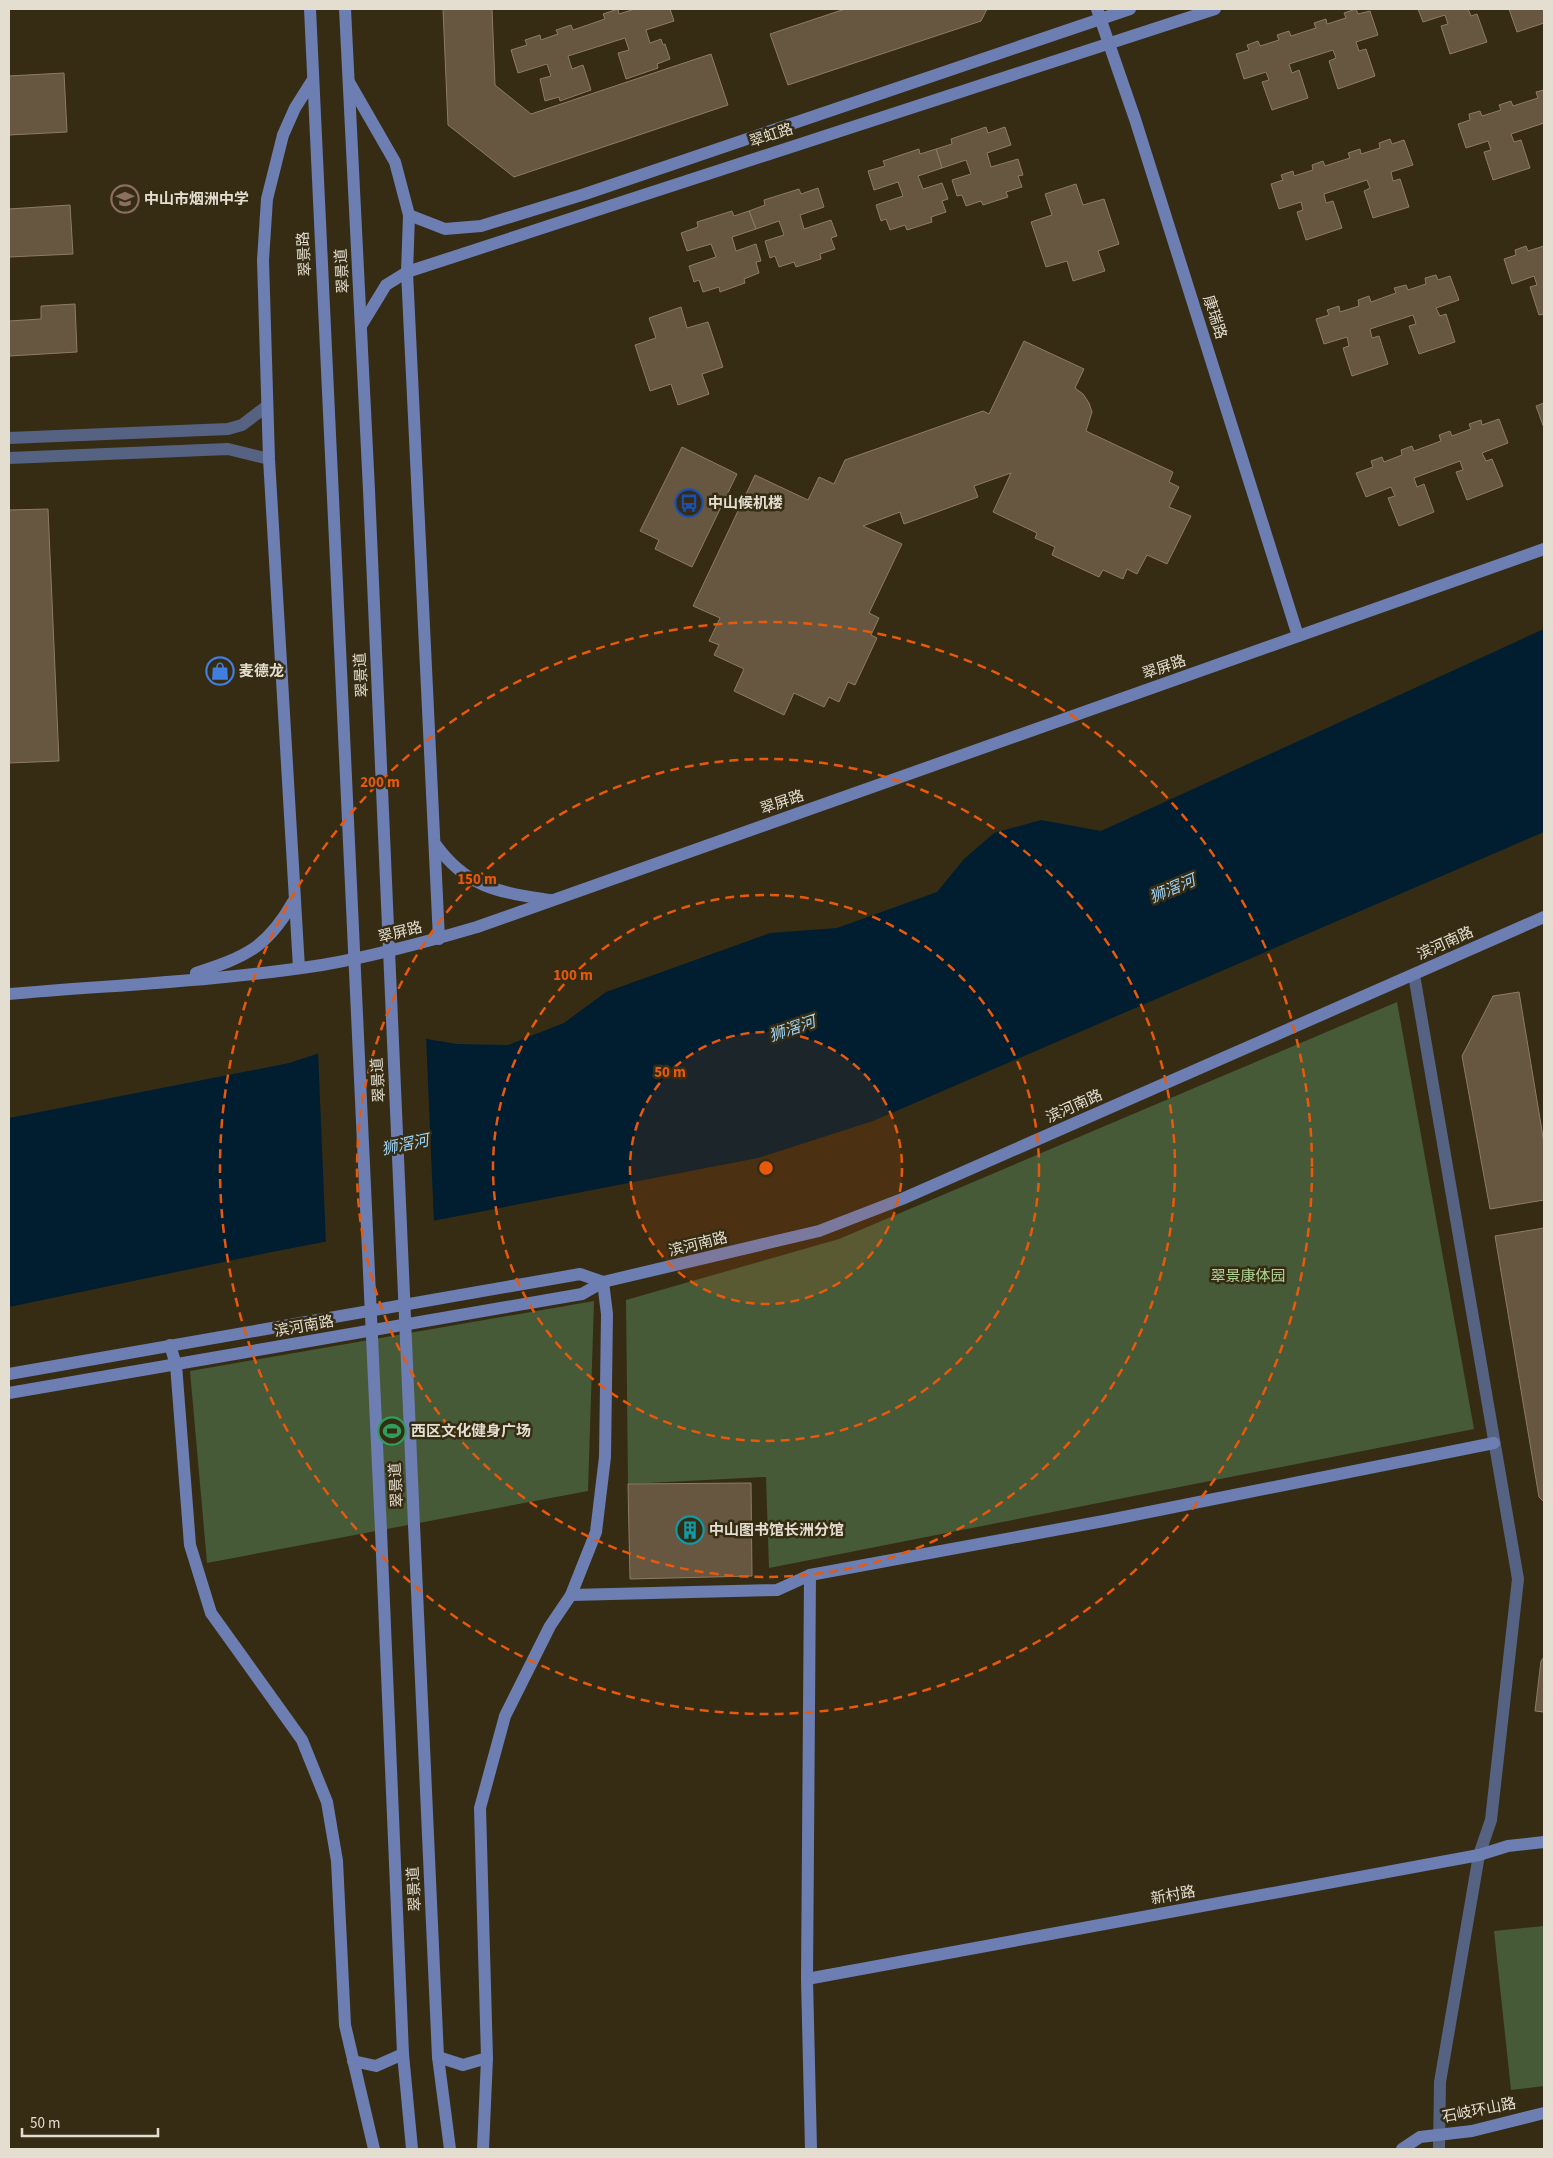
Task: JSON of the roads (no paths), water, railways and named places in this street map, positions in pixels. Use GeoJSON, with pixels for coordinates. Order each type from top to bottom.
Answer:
{"type":"FeatureCollection","features":[{"type":"Feature","properties":{"kind":"street","name":"翠景路"},"geometry":{"type":"LineString","coordinates":[[310,9],[403,2054],[412,2149]]}},
{"type":"Feature","properties":{"kind":"street","name":"翠景道"},"geometry":{"type":"LineString","coordinates":[[346,9],[438,2057],[450,2149]]}},
{"type":"Feature","properties":{"kind":"street","name":"翠虹路"},"geometry":{"type":"LineString","coordinates":[[409,215],[445,229],[481,226],[585,194],[1099,13],[1130,9]]}},
{"type":"Feature","properties":{"kind":"street","name":"翠虹路"},"geometry":{"type":"LineString","coordinates":[[361,326],[386,285],[408,272],[631,197],[1110,45],[1215,9]]}},
{"type":"Feature","properties":{"kind":"street","name":"康瑞路"},"geometry":{"type":"LineString","coordinates":[[1099,13],[1298,636]]}},
{"type":"Feature","properties":{"kind":"street"},"geometry":{"type":"LineString","coordinates":[[299,968],[269,459],[263,260],[267,199],[282,135],[295,108],[312,81]]}},
{"type":"Feature","properties":{"kind":"street"},"geometry":{"type":"LineString","coordinates":[[349,82],[395,162],[409,215],[408,272],[439,939]]}},
{"type":"Feature","properties":{"kind":"street"},"geometry":{"type":"LineString","coordinates":[[9,438],[228,429],[242,425],[267,406]]}},
{"type":"Feature","properties":{"kind":"street"},"geometry":{"type":"LineString","coordinates":[[9,458],[228,449],[269,459]]}},
{"type":"Feature","properties":{"kind":"street","name":"翠屏路"},"geometry":{"type":"LineString","coordinates":[[9,994],[299,968],[375,955],[439,939],[552,901],[1544,548]]}},
{"type":"Feature","properties":{"kind":"street"},"geometry":{"type":"LineString","coordinates":[[435,844],[458,870],[487,888],[503,893],[552,901]]}},
{"type":"Feature","properties":{"kind":"street"},"geometry":{"type":"LineString","coordinates":[[176,980],[233,961],[252,950],[269,937],[294,902]]}},
{"type":"Feature","properties":{"kind":"street","name":"滨河南路"},"geometry":{"type":"LineString","coordinates":[[9,1394],[582,1294],[603,1282],[818,1231],[902,1199],[1544,917]]}},
{"type":"Feature","properties":{"kind":"street"},"geometry":{"type":"LineString","coordinates":[[1414,975],[1518,1579],[1491,1820],[1479,1855],[1440,2082],[1439,2149]]}},
{"type":"Feature","properties":{"kind":"street","name":"滨河南路"},"geometry":{"type":"LineString","coordinates":[[9,1374],[580,1274],[603,1282]]}},
{"type":"Feature","properties":{"kind":"street"},"geometry":{"type":"LineString","coordinates":[[483,2149],[488,2058],[480,1808],[505,1716],[550,1626],[571,1595],[596,1532],[605,1457],[606,1314],[603,1282]]}},
{"type":"Feature","properties":{"kind":"street"},"geometry":{"type":"LineString","coordinates":[[170,1346],[176,1365],[190,1545],[211,1613],[302,1740],[327,1802],[337,1861],[345,2026],[374,2149]]}},
{"type":"Feature","properties":{"kind":"street"},"geometry":{"type":"LineString","coordinates":[[571,1595],[777,1590],[810,1575],[1099,1521],[1494,1443]]}},
{"type":"Feature","properties":{"kind":"street"},"geometry":{"type":"LineString","coordinates":[[810,1575],[807,1979],[811,2149]]}},
{"type":"Feature","properties":{"kind":"street","name":"新村路"},"geometry":{"type":"LineString","coordinates":[[807,1979],[1479,1855],[1508,1846],[1544,1842]]}},
{"type":"Feature","properties":{"kind":"street"},"geometry":{"type":"LineString","coordinates":[[353,2061],[376,2066],[403,2054]]}},
{"type":"Feature","properties":{"kind":"street"},"geometry":{"type":"LineString","coordinates":[[438,2057],[463,2065],[488,2058]]}},
{"type":"Feature","properties":{"kind":"street","name":"石岐环山路"},"geometry":{"type":"LineString","coordinates":[[1402,2149],[1420,2137],[1472,2131],[1544,2113]]}},
{"type":"Feature","properties":{"kind":"water","name":"狮滘河"},"geometry":{"type":"Polygon","coordinates":[[[1544,629],[1544,832],[873,1121],[758,1158],[272,1252],[9,1307],[9,1118],[289,1063],[384,1032],[457,1044],[508,1045],[564,1023],[606,992],[770,933],[837,928],[937,892],[964,859],[994,833],[1041,820],[1101,831],[1544,629]]]}},
{"type":"Feature","properties":{"kind":"place","name":"中山市烟洲中学"},"geometry":{"type":"Point","coordinates":[125,199]}},
{"type":"Feature","properties":{"kind":"place","name":"中山候机楼"},"geometry":{"type":"Point","coordinates":[689,503]}},
{"type":"Feature","properties":{"kind":"place","name":"麦德龙"},"geometry":{"type":"Point","coordinates":[220,671]}},
{"type":"Feature","properties":{"kind":"place","name":"西区文化健身广场"},"geometry":{"type":"Point","coordinates":[392,1431]}},
{"type":"Feature","properties":{"kind":"place","name":"中山图书馆长洲分馆"},"geometry":{"type":"Point","coordinates":[690,1530]}},
{"type":"Feature","properties":{"kind":"park label","name":"翠景康体园"},"geometry":{"type":"Point","coordinates":[1248,1276]}}]}
